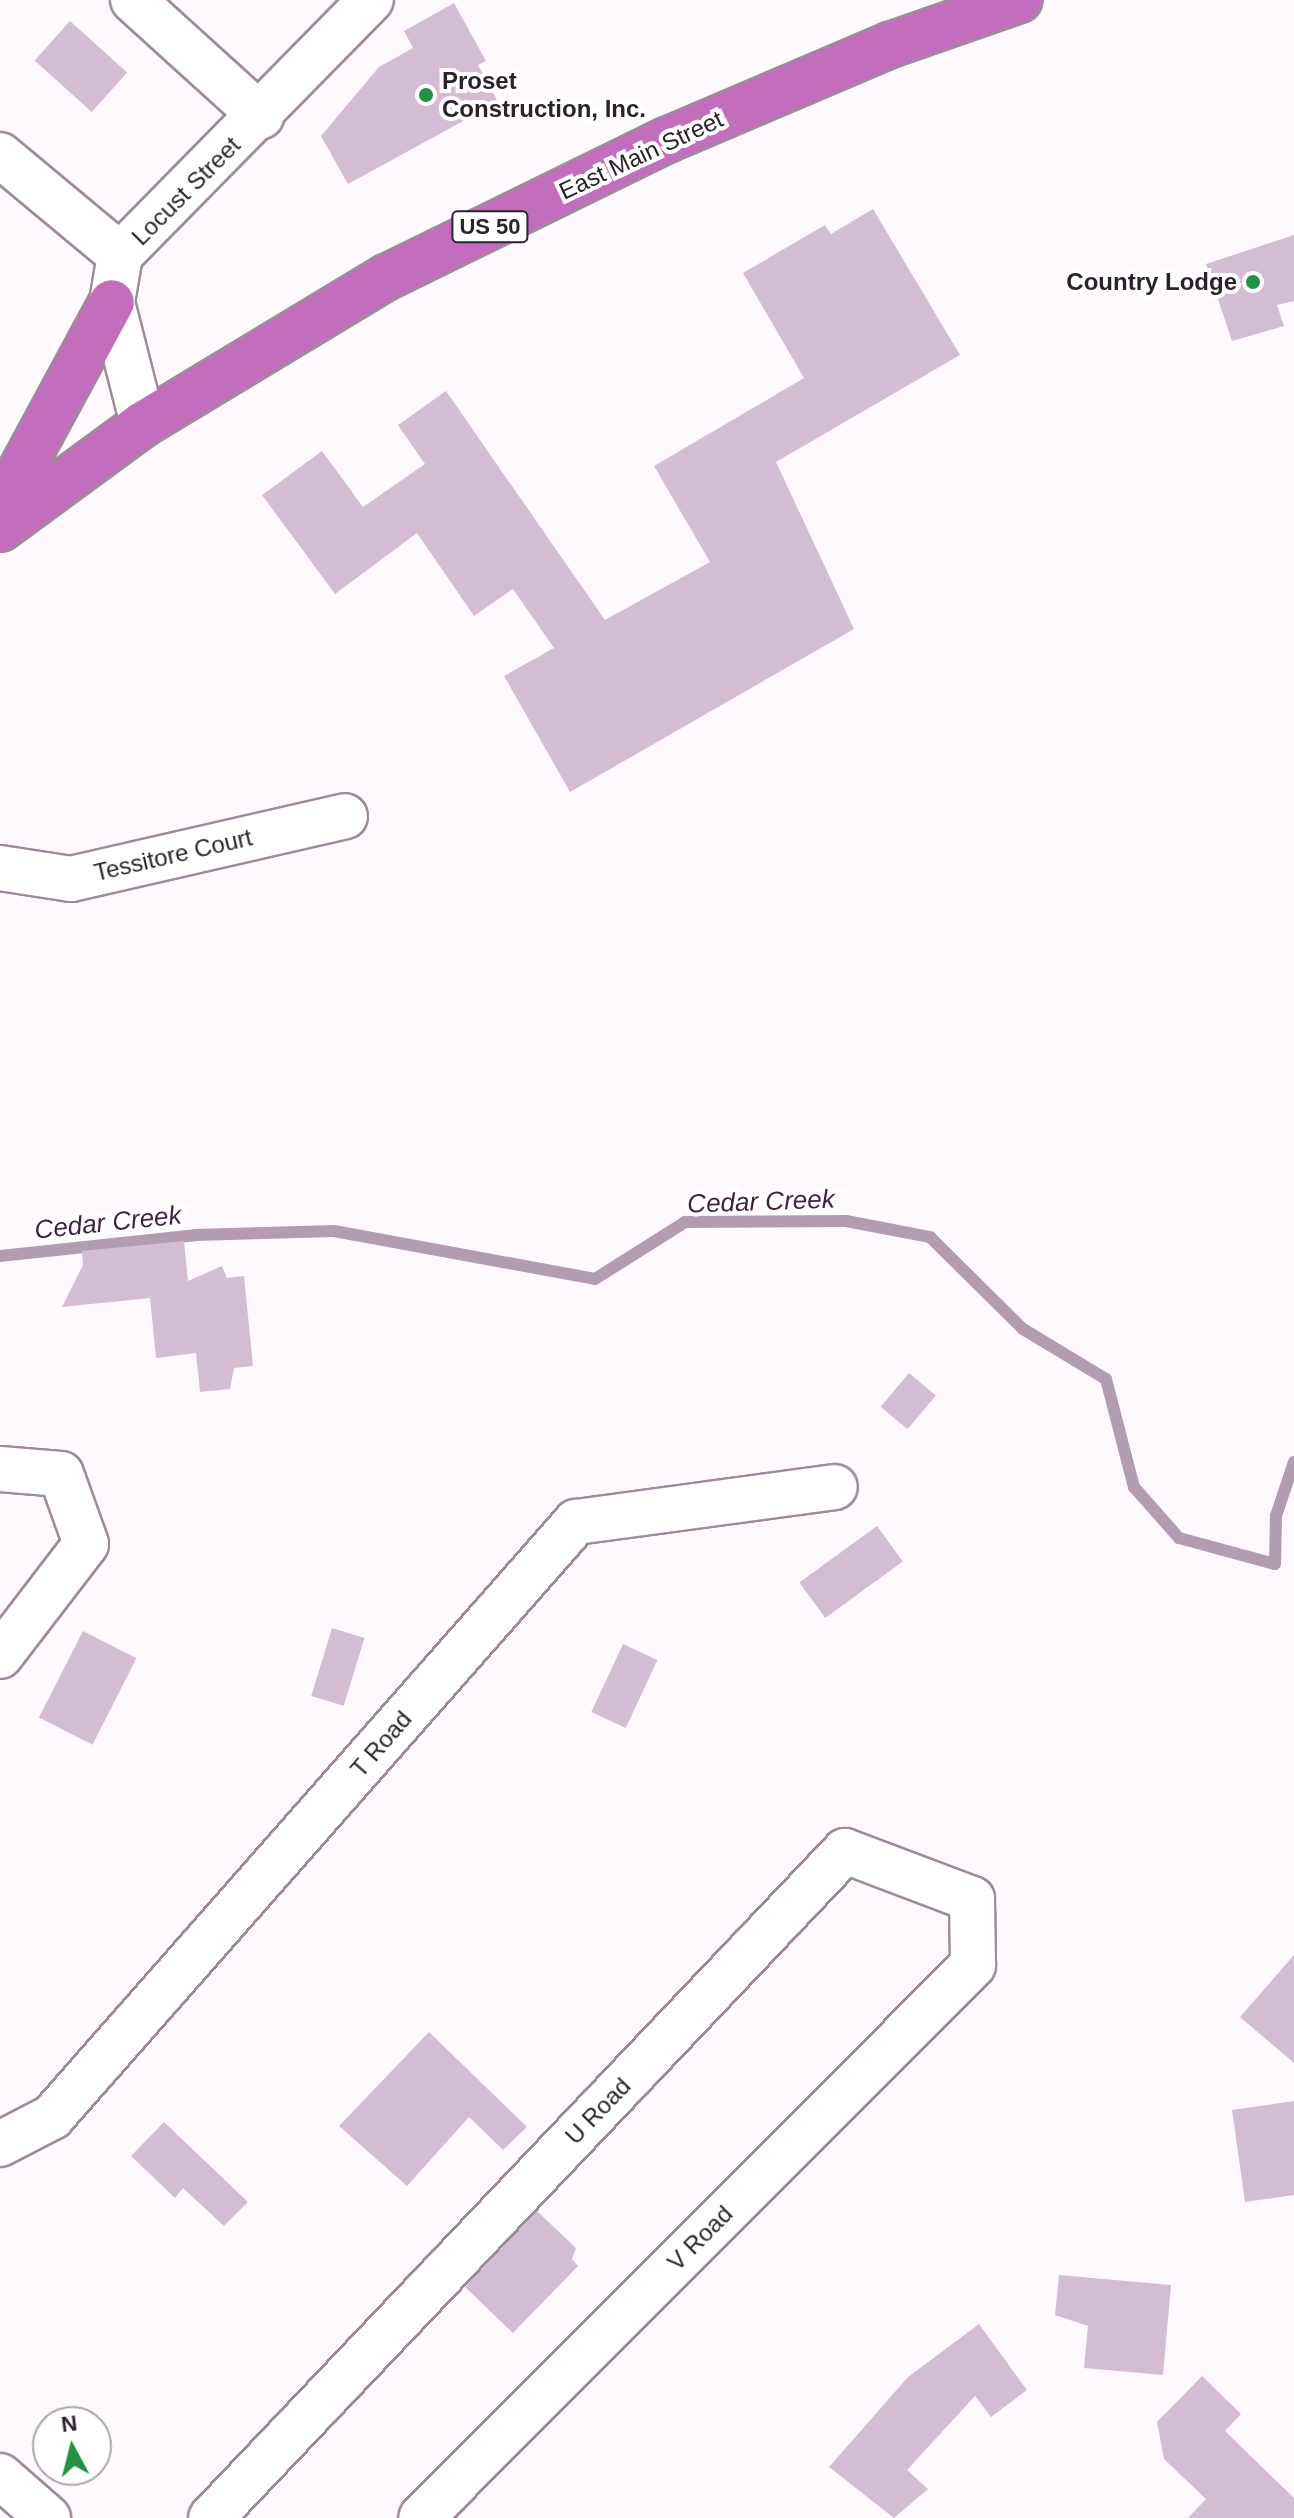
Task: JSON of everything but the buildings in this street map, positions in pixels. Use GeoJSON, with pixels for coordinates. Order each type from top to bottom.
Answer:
{"type":"FeatureCollection","features":[{"type":"Feature","properties":{"kind":"highway","name":"East Main Street"},"geometry":{"type":"LineString","coordinates":[[0,529],[143,424],[387,277],[667,140],[890,45],[1019,0]]}},
{"type":"Feature","properties":{"kind":"highway"},"geometry":{"type":"LineString","coordinates":[[0,509],[112,302]]}},
{"type":"Feature","properties":{"kind":"street"},"geometry":{"type":"LineString","coordinates":[[133,0],[261,116]]}},
{"type":"Feature","properties":{"kind":"street","name":"Locust Street"},"geometry":{"type":"LineString","coordinates":[[143,424],[112,302],[120,255],[261,116],[371,0]]}},
{"type":"Feature","properties":{"kind":"street"},"geometry":{"type":"LineString","coordinates":[[0,155],[120,255]]}},
{"type":"Feature","properties":{"kind":"street","name":"Tessitore Court"},"geometry":{"type":"LineString","coordinates":[[0,868],[71,879],[345,816]]}},
{"type":"Feature","properties":{"kind":"street"},"geometry":{"type":"LineString","coordinates":[[0,1469],[61,1474],[86,1544],[0,1656]]}},
{"type":"Feature","properties":{"kind":"street","name":"T Road"},"geometry":{"type":"LineString","coordinates":[[0,2144],[52,2117],[576,1522],[835,1487]]}},
{"type":"Feature","properties":{"kind":"street","name":"U Road"},"geometry":{"type":"LineString","coordinates":[[211,2518],[845,1851],[972,1899],[973,1965]]}},
{"type":"Feature","properties":{"kind":"street","name":"V Road"},"geometry":{"type":"LineString","coordinates":[[427,2515],[973,1965]]}},
{"type":"Feature","properties":{"kind":"street"},"geometry":{"type":"LineString","coordinates":[[0,2476],[43,2516]]}},
{"type":"Feature","properties":{"kind":"waterway","name":"Cedar Creek"},"geometry":{"type":"LineString","coordinates":[[0,1256],[195,1235],[334,1231],[595,1279],[685,1222],[846,1221],[930,1237],[1023,1329],[1106,1379],[1134,1487],[1179,1538],[1275,1564],[1276,1516],[1294,1462]]}},
{"type":"Feature","properties":{"kind":"place","name":"Proset Construction, Inc."},"geometry":{"type":"Point","coordinates":[426,95]}},
{"type":"Feature","properties":{"kind":"place","name":"Country Lodge"},"geometry":{"type":"Point","coordinates":[1253,282]}}]}
